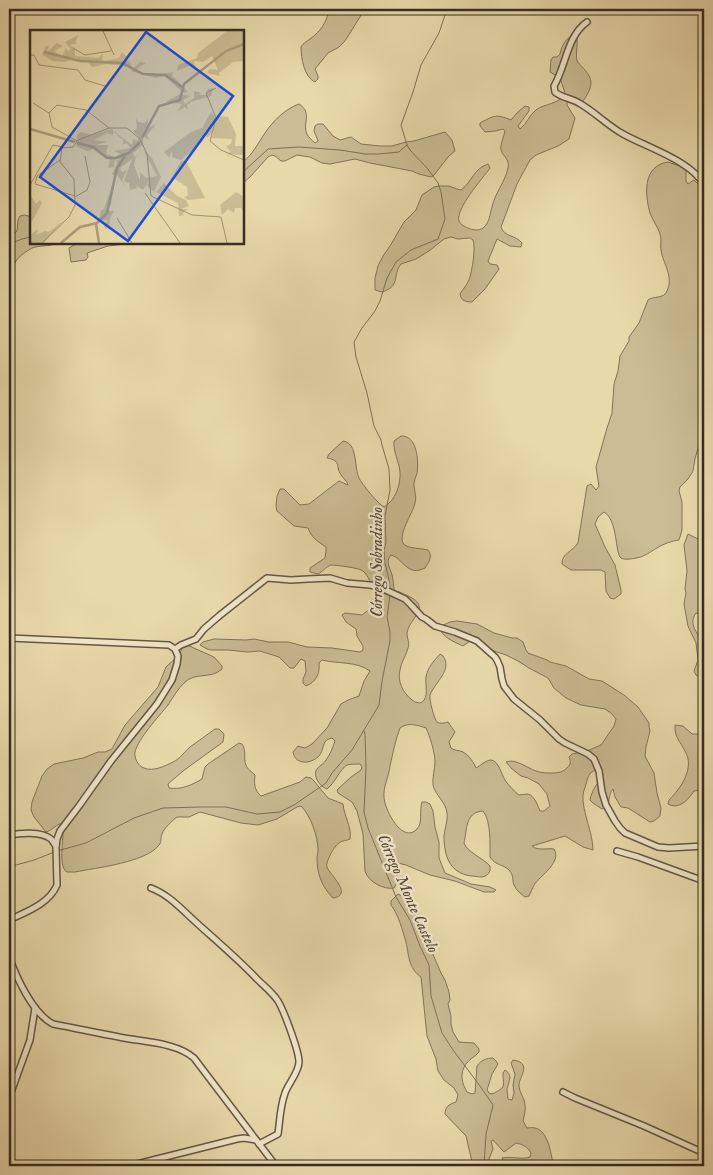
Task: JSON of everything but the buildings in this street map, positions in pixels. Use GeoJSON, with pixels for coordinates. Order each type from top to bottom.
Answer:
{"type":"FeatureCollection","features":[{"type":"Feature","properties":{"kind":"street"},"geometry":{"type":"LineString","coordinates":[[587,22],[580,28],[571,44],[554,86],[555,92],[594,113],[622,134],[663,153],[683,165],[694,172],[704,185]]}},
{"type":"Feature","properties":{"kind":"street"},"geometry":{"type":"LineString","coordinates":[[175,650],[200,636],[204,629],[219,616],[267,578],[291,580],[335,579],[347,583],[370,585],[386,590],[405,600],[422,617],[435,626],[455,632],[477,642],[495,657],[500,667],[504,686],[514,699],[540,720],[558,739],[594,759],[599,771],[606,805],[614,821],[625,833],[658,847],[704,846]]}},
{"type":"Feature","properties":{"kind":"street"},"geometry":{"type":"LineString","coordinates":[[9,638],[169,645],[175,650],[178,660],[172,680],[157,704],[111,761],[60,831],[56,847],[56,889],[36,907],[9,920]]}},
{"type":"Feature","properties":{"kind":"street"},"geometry":{"type":"LineString","coordinates":[[9,835],[20,833],[36,834],[49,838],[56,847]]}},
{"type":"Feature","properties":{"kind":"street"},"geometry":{"type":"LineString","coordinates":[[618,851],[704,881]]}},
{"type":"Feature","properties":{"kind":"street"},"geometry":{"type":"LineString","coordinates":[[129,1166],[237,1139],[244,1138],[258,1142],[278,1134],[280,1109],[299,1063],[296,1047],[282,1008],[273,995],[234,955],[181,908],[159,891],[151,888]]}},
{"type":"Feature","properties":{"kind":"street"},"geometry":{"type":"LineString","coordinates":[[9,956],[14,971],[35,1008],[46,1021],[120,1038],[183,1049],[194,1058],[276,1166]]}},
{"type":"Feature","properties":{"kind":"street"},"geometry":{"type":"LineString","coordinates":[[9,1098],[30,1040],[35,1008]]}},
{"type":"Feature","properties":{"kind":"street"},"geometry":{"type":"LineString","coordinates":[[563,1092],[704,1153]]}},
{"type":"Feature","properties":{"kind":"shaded area"},"geometry":{"type":"Polygon","coordinates":[[[329,9],[363,9],[345,41],[328,53],[315,69],[318,79],[315,82],[311,80],[306,72],[301,47],[320,29],[327,18],[329,9]]]}},
{"type":"Feature","properties":{"kind":"shaded area"},"geometry":{"type":"Polygon","coordinates":[[[576,34],[577,61],[589,76],[590,88],[585,98],[578,105],[567,102],[575,118],[569,139],[536,155],[530,160],[517,184],[501,227],[505,233],[522,243],[521,247],[510,246],[497,239],[488,261],[490,264],[497,265],[499,269],[485,289],[472,302],[464,301],[460,294],[469,280],[472,266],[474,244],[470,238],[458,239],[451,237],[444,239],[416,259],[401,264],[398,268],[394,284],[388,290],[382,292],[375,290],[378,266],[404,222],[416,210],[422,195],[439,186],[449,186],[461,190],[479,169],[488,164],[490,168],[465,202],[459,216],[460,223],[470,229],[480,230],[487,224],[493,202],[507,173],[508,165],[501,150],[505,131],[503,129],[485,132],[480,123],[496,116],[511,120],[525,106],[529,107],[529,111],[518,126],[520,129],[536,110],[559,100],[565,93],[560,78],[550,72],[551,60],[560,54],[567,39],[576,34]]]}},
{"type":"Feature","properties":{"kind":"shaded area"},"geometry":{"type":"Polygon","coordinates":[[[299,104],[303,107],[306,115],[307,134],[315,143],[318,141],[314,131],[315,126],[323,124],[333,136],[340,140],[351,137],[361,144],[380,146],[392,146],[445,132],[452,140],[455,151],[431,177],[355,159],[330,164],[297,155],[281,161],[272,155],[244,182],[244,161],[253,152],[268,129],[289,109],[299,104]]]}},
{"type":"Feature","properties":{"kind":"shaded area"},"geometry":{"type":"Polygon","coordinates":[[[668,162],[686,168],[686,181],[688,184],[694,180],[699,185],[704,198],[704,426],[693,471],[679,491],[682,502],[682,530],[679,540],[664,544],[642,557],[622,559],[619,555],[614,529],[609,516],[604,512],[598,517],[595,524],[615,565],[621,590],[621,594],[614,599],[610,598],[606,591],[605,572],[601,570],[571,570],[562,564],[562,561],[565,555],[578,543],[587,486],[591,484],[596,490],[599,486],[596,467],[612,413],[614,384],[620,356],[629,341],[629,337],[639,323],[648,300],[666,294],[669,286],[669,275],[661,250],[661,236],[650,213],[647,198],[647,182],[650,175],[654,169],[668,162]]]}},
{"type":"Feature","properties":{"kind":"shaded area"},"geometry":{"type":"Polygon","coordinates":[[[20,216],[30,217],[30,244],[54,244],[32,248],[19,257],[9,271],[9,237],[17,231],[20,216]]]}},
{"type":"Feature","properties":{"kind":"shaded area"},"geometry":{"type":"Polygon","coordinates":[[[76,244],[125,244],[108,246],[87,253],[88,257],[86,260],[71,262],[69,248],[76,244]]]}},
{"type":"Feature","properties":{"kind":"shaded area"},"geometry":{"type":"Polygon","coordinates":[[[401,436],[411,440],[414,444],[418,462],[414,484],[416,500],[402,534],[402,539],[403,543],[407,546],[428,550],[430,557],[425,568],[419,570],[410,569],[391,555],[388,560],[394,591],[415,600],[419,604],[418,613],[407,633],[409,646],[399,678],[403,690],[409,697],[416,702],[422,702],[426,694],[428,670],[440,654],[443,656],[446,661],[445,671],[432,690],[430,697],[437,722],[448,722],[455,732],[449,742],[451,748],[465,753],[476,768],[487,761],[494,761],[513,790],[519,795],[528,794],[532,796],[540,811],[544,811],[550,806],[547,794],[539,784],[521,776],[506,762],[517,762],[542,773],[562,771],[569,765],[569,757],[572,754],[587,751],[601,745],[614,726],[616,719],[605,709],[581,705],[566,698],[554,688],[548,678],[506,655],[470,641],[463,646],[449,639],[439,627],[457,621],[477,624],[494,633],[517,638],[523,642],[528,653],[566,666],[589,679],[602,681],[624,695],[638,707],[649,723],[650,731],[645,756],[654,773],[661,808],[660,816],[650,822],[628,808],[621,807],[613,789],[607,805],[602,809],[590,800],[603,773],[601,769],[590,773],[583,802],[593,850],[583,847],[565,836],[532,846],[539,849],[554,849],[556,854],[550,868],[534,885],[529,896],[525,897],[516,889],[511,872],[507,868],[490,857],[489,826],[483,811],[477,812],[470,818],[464,843],[468,849],[490,866],[489,873],[482,877],[471,876],[458,871],[449,862],[444,843],[447,813],[445,805],[433,785],[435,762],[432,745],[426,728],[413,725],[406,725],[400,728],[394,747],[384,793],[390,816],[400,829],[411,833],[419,826],[422,802],[430,804],[439,842],[439,858],[445,873],[471,884],[490,887],[496,890],[494,892],[484,892],[398,863],[396,866],[397,879],[394,888],[386,888],[369,879],[365,871],[363,834],[357,811],[352,802],[338,793],[337,790],[361,770],[362,767],[360,764],[347,765],[327,789],[317,780],[315,774],[324,763],[335,741],[332,738],[327,740],[320,755],[311,761],[300,761],[294,756],[293,752],[298,746],[305,748],[312,744],[327,728],[341,704],[359,696],[370,671],[353,664],[322,660],[319,663],[317,677],[306,686],[303,683],[306,672],[305,661],[301,659],[294,668],[290,668],[279,657],[260,651],[211,650],[200,645],[203,642],[214,639],[254,639],[269,642],[288,642],[307,647],[360,652],[363,650],[356,629],[346,622],[342,615],[345,613],[362,615],[371,608],[375,592],[368,578],[361,570],[331,565],[318,574],[310,572],[310,568],[325,558],[326,547],[315,539],[308,528],[294,526],[277,511],[277,496],[280,489],[284,489],[300,505],[309,504],[339,481],[348,485],[339,472],[336,462],[327,458],[343,441],[351,446],[360,481],[384,507],[394,497],[398,487],[400,472],[394,449],[394,441],[401,436]]]}},
{"type":"Feature","properties":{"kind":"shaded area"},"geometry":{"type":"Polygon","coordinates":[[[704,531],[704,619],[700,614],[696,613],[693,622],[705,649],[704,674],[699,677],[694,671],[698,660],[696,643],[688,626],[684,604],[687,571],[684,545],[688,534],[701,539],[704,531]]]}},
{"type":"Feature","properties":{"kind":"shaded area"},"geometry":{"type":"Polygon","coordinates":[[[187,645],[214,657],[222,666],[222,669],[213,674],[193,677],[182,685],[140,741],[135,757],[140,766],[148,769],[163,767],[176,760],[215,729],[219,729],[224,734],[223,742],[183,771],[168,784],[169,788],[186,786],[202,779],[205,767],[208,764],[239,743],[242,744],[245,752],[248,769],[255,775],[255,786],[261,796],[300,782],[306,777],[311,778],[328,798],[343,804],[349,826],[350,839],[337,844],[327,861],[327,867],[341,889],[339,896],[333,898],[321,880],[317,864],[318,845],[315,833],[308,815],[301,806],[277,819],[258,825],[241,823],[200,812],[189,817],[177,817],[164,829],[159,845],[144,856],[108,866],[75,872],[67,872],[64,869],[62,864],[63,823],[46,832],[31,810],[32,802],[42,776],[54,764],[112,749],[125,725],[158,687],[166,667],[178,656],[183,647],[187,645]]]}},
{"type":"Feature","properties":{"kind":"shaded area"},"geometry":{"type":"Polygon","coordinates":[[[675,725],[683,726],[692,734],[704,734],[704,791],[694,791],[686,801],[672,806],[668,804],[669,800],[682,784],[688,764],[688,757],[676,736],[675,725]]]}},
{"type":"Feature","properties":{"kind":"shaded area"},"geometry":{"type":"Polygon","coordinates":[[[398,894],[413,902],[418,909],[418,921],[428,939],[449,992],[450,1000],[448,1004],[453,1032],[459,1042],[474,1043],[479,1049],[479,1052],[467,1062],[462,1071],[463,1082],[467,1092],[475,1093],[477,1066],[480,1062],[493,1058],[498,1064],[492,1074],[487,1090],[492,1094],[502,1088],[505,1070],[510,1077],[507,1090],[508,1099],[512,1100],[515,1074],[511,1063],[513,1060],[522,1064],[524,1071],[519,1085],[525,1107],[523,1121],[527,1128],[534,1128],[543,1133],[552,1156],[553,1166],[505,1165],[502,1158],[527,1158],[530,1157],[531,1153],[525,1146],[516,1143],[504,1152],[493,1140],[491,1141],[493,1149],[489,1159],[492,1166],[473,1166],[466,1136],[445,1114],[448,1106],[456,1102],[458,1095],[438,1071],[436,1059],[427,1036],[421,977],[411,965],[402,927],[391,905],[391,901],[398,894]]]}},
{"type":"Feature","properties":{"kind":"waterway","name":"Córrego Sobradinho"},"geometry":{"type":"LineString","coordinates":[[390,589],[384,551],[386,542],[385,516],[390,490],[389,469],[381,440],[374,426],[367,393],[356,357],[354,342],[375,311],[387,278],[396,262],[411,250],[438,239],[445,219],[438,183],[410,150],[401,125],[421,65],[439,33],[447,9]]}},
{"type":"Feature","properties":{"kind":"waterway"},"geometry":{"type":"LineString","coordinates":[[244,171],[268,149],[299,147],[378,154],[399,152],[407,145]]}},
{"type":"Feature","properties":{"kind":"waterway"},"geometry":{"type":"LineString","coordinates":[[9,244],[30,237]]}},
{"type":"Feature","properties":{"kind":"waterway","name":"Córrego Sobradinho"},"geometry":{"type":"LineString","coordinates":[[57,851],[86,843],[134,818],[163,808],[226,807],[257,814],[280,812],[294,805],[326,783],[352,750],[379,705],[390,641],[387,617],[390,595]]}},
{"type":"Feature","properties":{"kind":"waterway","name":"Córrego Monte Castelo"},"geometry":{"type":"LineString","coordinates":[[364,731],[366,768],[364,812],[368,828],[396,897],[410,920],[429,965],[431,996],[442,1033],[493,1105],[486,1134],[484,1166]]}},
{"type":"Feature","properties":{"kind":"waterway","name":"Córrego Sobradinho"},"geometry":{"type":"LineString","coordinates":[[9,867],[52,853]]}}]}
